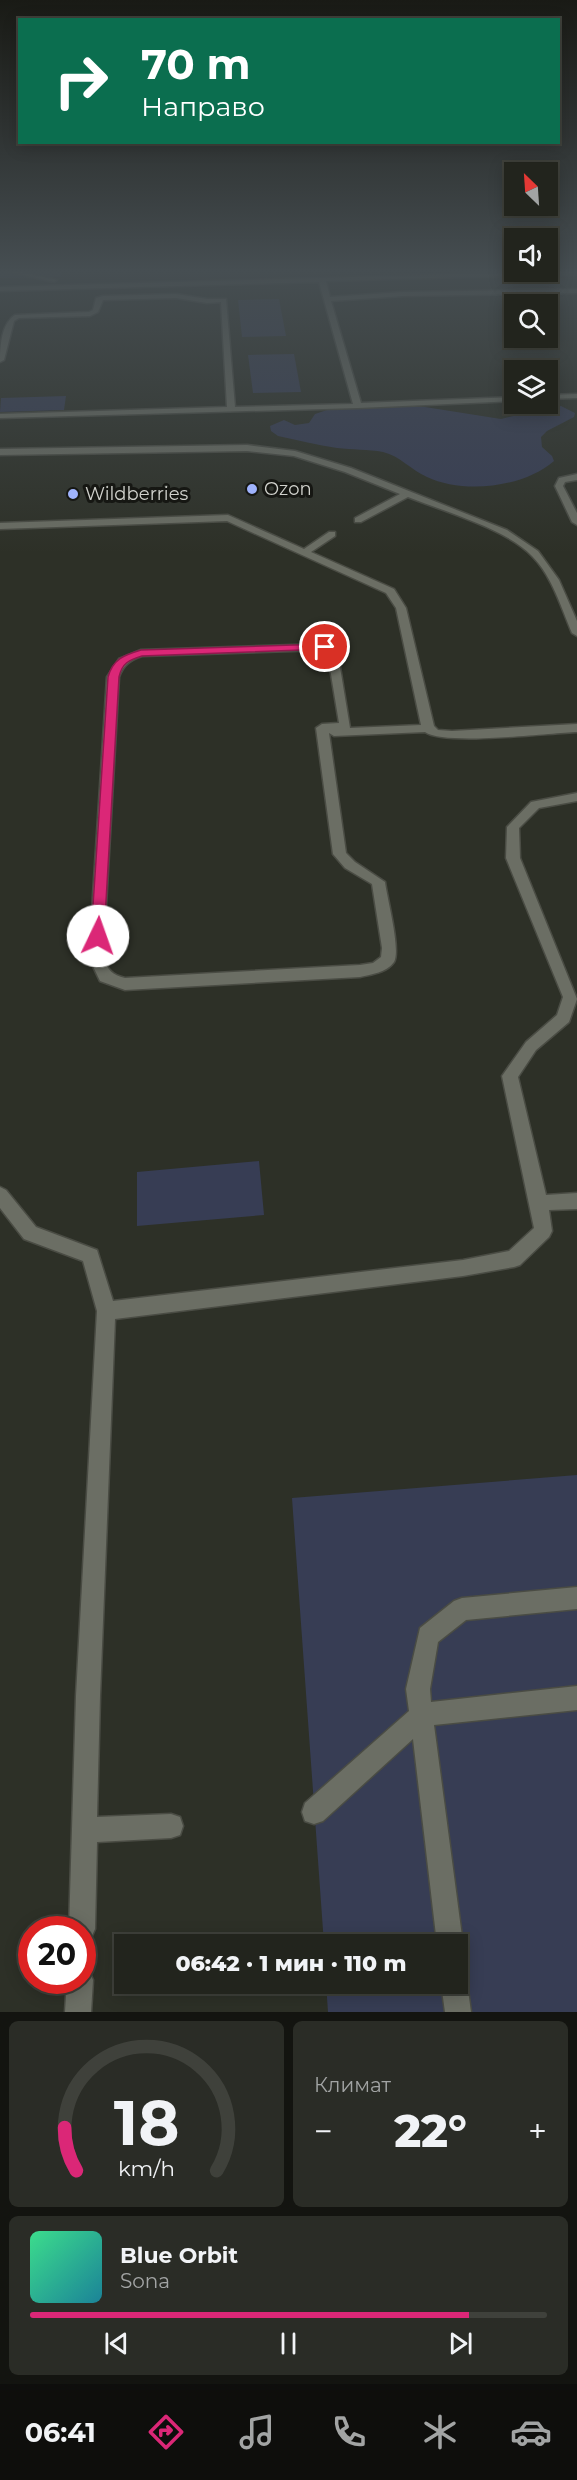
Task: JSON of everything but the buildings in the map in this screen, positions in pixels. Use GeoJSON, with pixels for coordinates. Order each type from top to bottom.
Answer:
{"type":"FeatureCollection","features":[{"type":"Feature","properties":{"kind":"lane"},"geometry":{"type":"LineString","coordinates":[[228,366],[231,410]]}},
{"type":"Feature","properties":{"kind":"lane"},"geometry":{"type":"LineString","coordinates":[[346,366],[358,406]]}},
{"type":"Feature","properties":{"kind":"lane"},"geometry":{"type":"LineString","coordinates":[[558,397],[577,396]]}},
{"type":"Feature","properties":{"kind":"lane"},"geometry":{"type":"LineString","coordinates":[[0,416],[504,399]]}},
{"type":"Feature","properties":{"kind":"lane"},"geometry":{"type":"LineString","coordinates":[[0,452],[247,448],[295,454],[348,470],[504,532],[535,553],[554,580],[577,633]]}},
{"type":"Feature","properties":{"kind":"lane"},"geometry":{"type":"LineString","coordinates":[[577,477],[562,480],[560,486],[577,522]]}},
{"type":"Feature","properties":{"kind":"lane"},"geometry":{"type":"LineString","coordinates":[[357,520],[409,494]]}},
{"type":"Feature","properties":{"kind":"lane"},"geometry":{"type":"LineString","coordinates":[[0,526],[228,518],[390,591],[400,608],[428,728]]}},
{"type":"Feature","properties":{"kind":"lane"},"geometry":{"type":"LineString","coordinates":[[305,552],[332,534]]}},
{"type":"Feature","properties":{"kind":"lane"},"geometry":{"type":"LineString","coordinates":[[325,647],[333,655],[345,726],[321,728],[322,733],[340,854],[350,865],[378,882],[389,948],[388,959],[377,968],[360,971],[125,984],[109,980],[101,974],[96,958],[114,677],[117,665],[127,657],[141,653],[325,647]]}},
{"type":"Feature","properties":{"kind":"lane"},"geometry":{"type":"LineString","coordinates":[[322,733],[428,728],[435,733],[452,735],[577,728]]}},
{"type":"Feature","properties":{"kind":"lane"},"geometry":{"type":"LineString","coordinates":[[106,1311],[463,1268],[514,1259],[543,1231],[539,1203],[510,1076],[531,1046],[564,1018],[570,997],[513,858],[513,827],[534,805],[577,797]]}},
{"type":"Feature","properties":{"kind":"lane"},"geometry":{"type":"LineString","coordinates":[[0,1195],[30,1233],[91,1256],[106,1311],[88,1696],[83,1916]]}},
{"type":"Feature","properties":{"kind":"lane"},"geometry":{"type":"LineString","coordinates":[[539,1203],[577,1201]]}},
{"type":"Feature","properties":{"kind":"lane"},"geometry":{"type":"LineString","coordinates":[[449,1934],[418,1689],[428,1636],[462,1609],[577,1598]]}},
{"type":"Feature","properties":{"kind":"lane"},"geometry":{"type":"LineString","coordinates":[[314,1812],[422,1716],[577,1698]]}},
{"type":"Feature","properties":{"kind":"lane"},"geometry":{"type":"LineString","coordinates":[[86,1830],[171,1826]]}},
{"type":"Feature","properties":{"kind":"lane"},"geometry":{"type":"LineString","coordinates":[[78,2012],[79,1994]]}},
{"type":"Feature","properties":{"kind":"lane"},"geometry":{"type":"LineString","coordinates":[[456,1994],[458,2012]]}},
{"type":"Feature","properties":{"kind":"shaded area"},"geometry":{"type":"Polygon","coordinates":[[[249,366],[296,366],[301,392],[253,393],[249,366]]]}},
{"type":"Feature","properties":{"kind":"shaded area"},"geometry":{"type":"Polygon","coordinates":[[[66,396],[64,410],[0,412],[1,398],[66,396]]]}},
{"type":"Feature","properties":{"kind":"shaded area"},"geometry":{"type":"Polygon","coordinates":[[[391,406],[425,407],[501,419],[522,414],[558,414],[558,406],[561,406],[575,413],[574,417],[547,431],[541,437],[542,447],[554,461],[526,477],[510,482],[475,487],[442,482],[427,477],[383,452],[337,448],[278,436],[271,431],[270,426],[284,420],[295,425],[309,423],[315,414],[327,410],[391,406]]]}},
{"type":"Feature","properties":{"kind":"shaded area"},"geometry":{"type":"Polygon","coordinates":[[[259,1161],[264,1215],[137,1226],[137,1172],[259,1161]]]}},
{"type":"Feature","properties":{"kind":"shaded area"},"geometry":{"type":"Polygon","coordinates":[[[577,1475],[577,2012],[328,2012],[327,1994],[468,1994],[468,1934],[323,1934],[292,1498],[577,1475]]]}},
{"type":"Feature","properties":{"kind":"place","name":"Ozon"},"geometry":{"type":"Point","coordinates":[252,489]}},
{"type":"Feature","properties":{"kind":"place","name":"Wildberries"},"geometry":{"type":"Point","coordinates":[73,494]}},
{"type":"Feature","properties":{"kind":"route"},"geometry":{"type":"LineString","coordinates":[[98,936],[114,677],[117,665],[127,657],[141,653],[325,647]]}}]}
